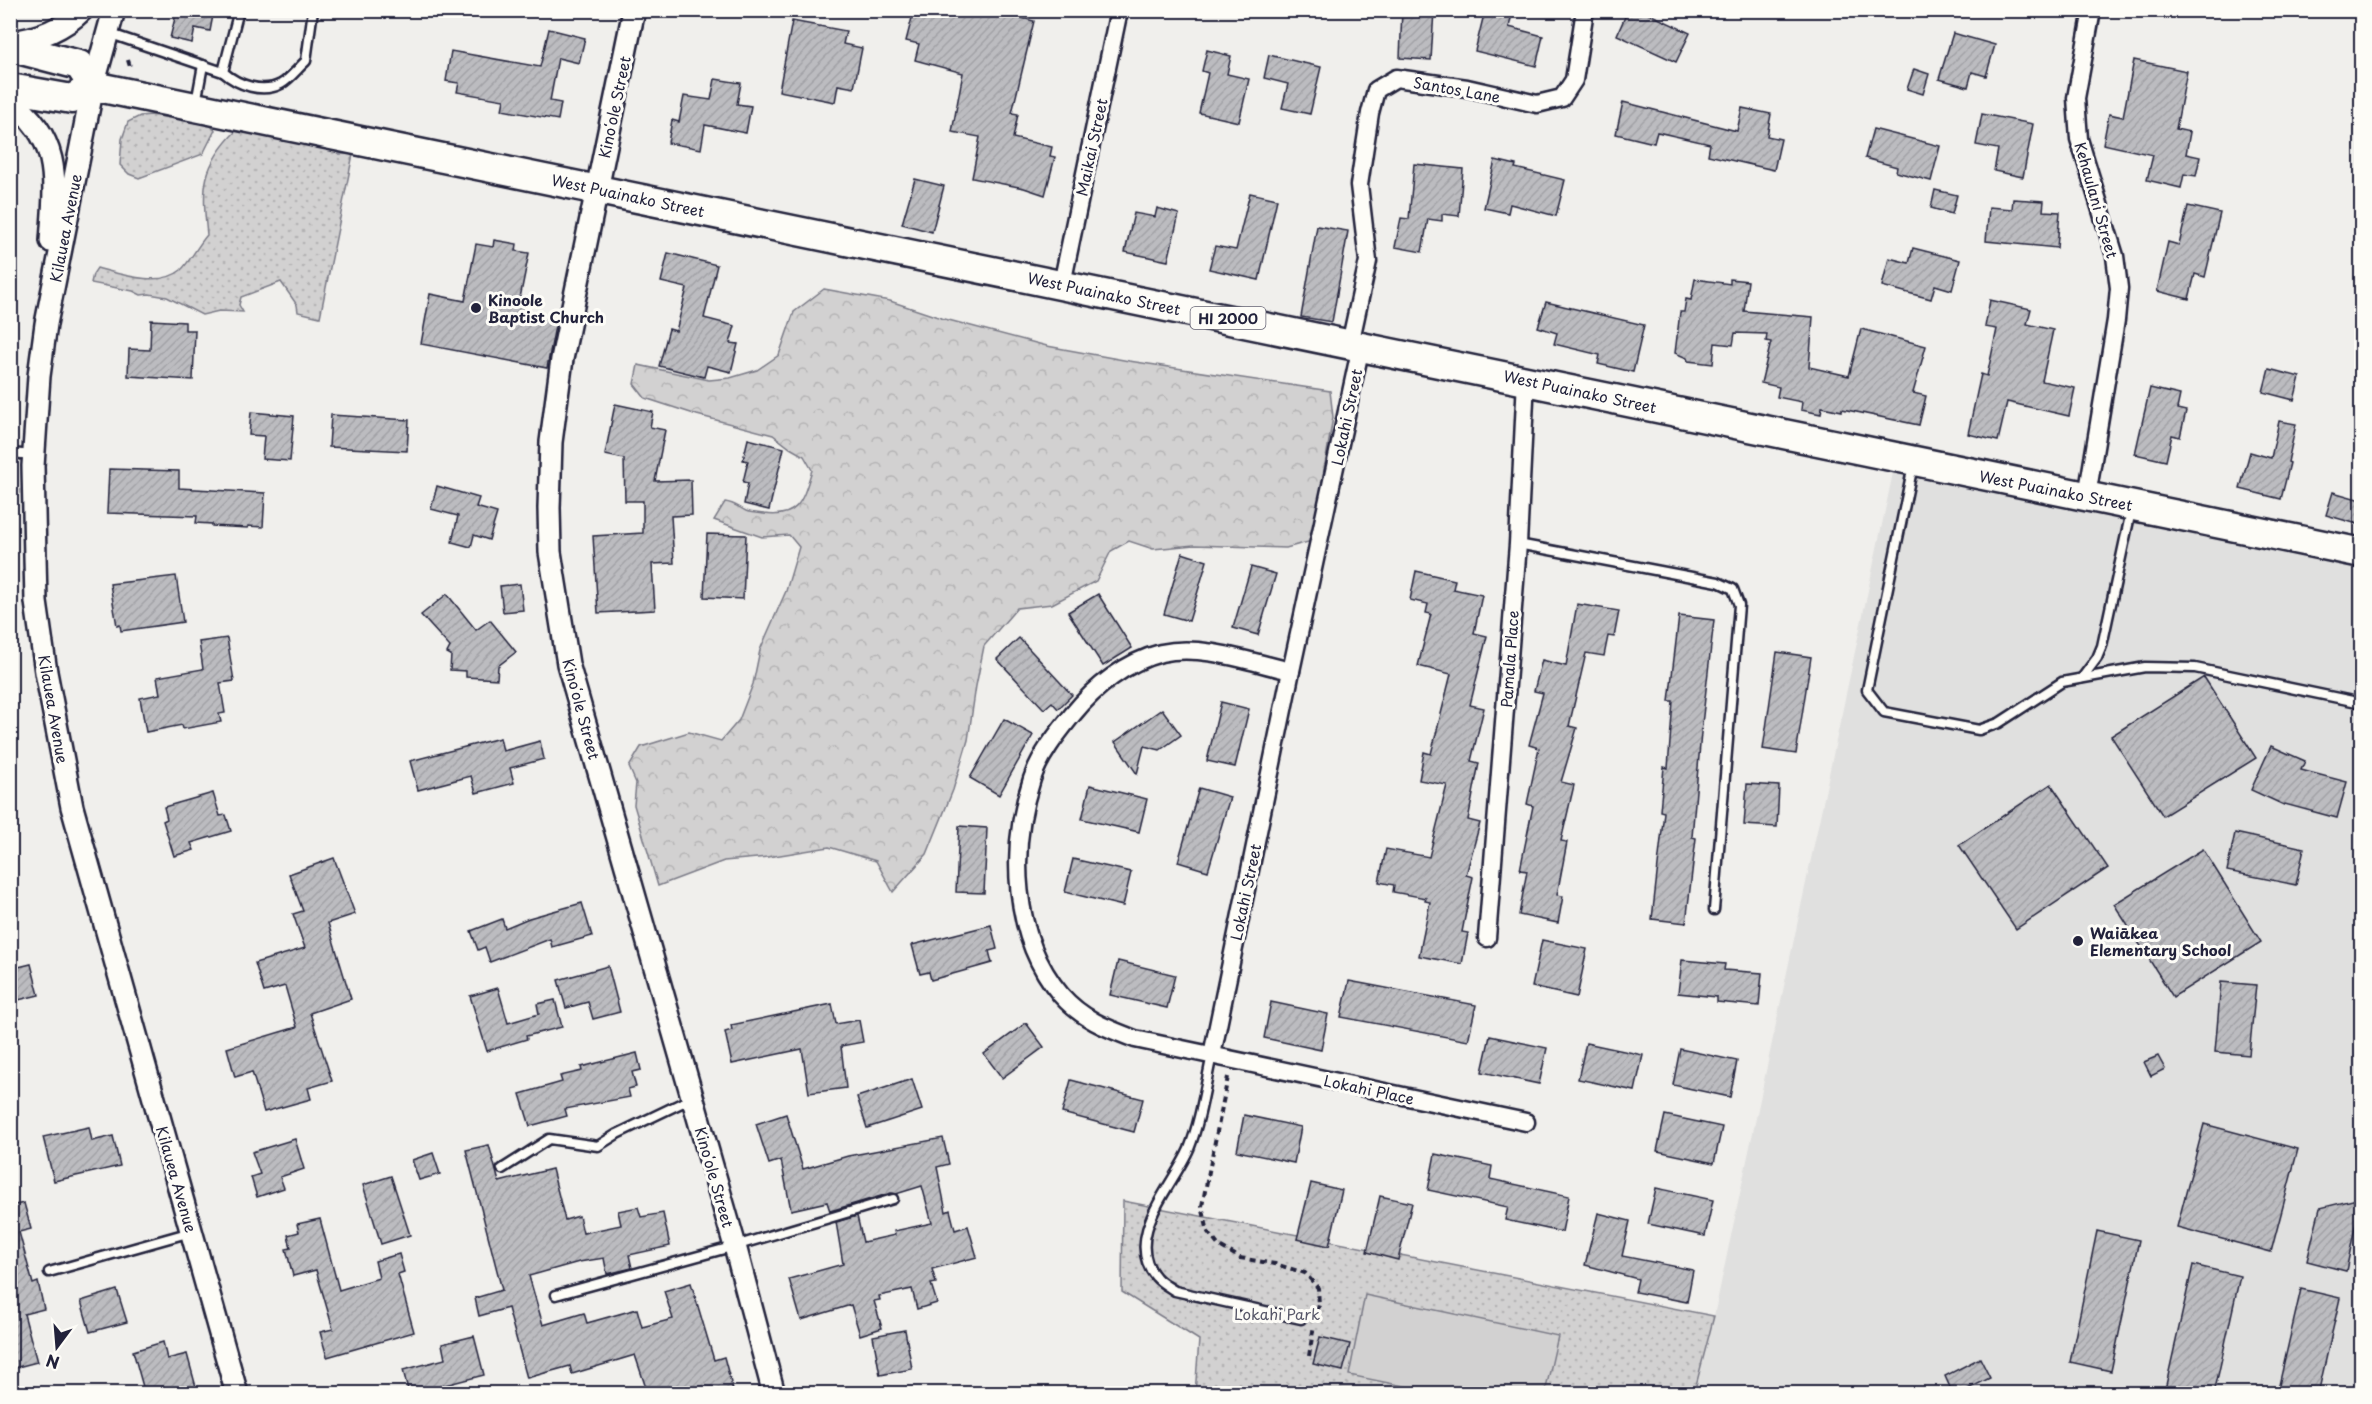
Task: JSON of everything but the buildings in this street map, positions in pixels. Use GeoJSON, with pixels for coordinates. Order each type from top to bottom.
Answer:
{"type":"FeatureCollection","features":[{"type":"Feature","properties":{"kind":"highway"},"geometry":{"type":"LineString","coordinates":[[10,47],[79,66],[93,86],[72,99],[10,88]]}},
{"type":"Feature","properties":{"kind":"highway","name":"West Puainako Street"},"geometry":{"type":"LineString","coordinates":[[93,86],[1526,379],[1914,462],[2361,553]]}},
{"type":"Feature","properties":{"kind":"street"},"geometry":{"type":"LineString","coordinates":[[10,42],[30,40],[47,34],[64,25],[81,10]]}},
{"type":"Feature","properties":{"kind":"street","name":"Kilauea Avenue"},"geometry":{"type":"LineString","coordinates":[[114,10],[93,86],[46,324],[39,376],[34,455],[36,602],[46,672],[72,807],[237,1394]]}},
{"type":"Feature","properties":{"kind":"street","name":"Kinoʻole Street"},"geometry":{"type":"LineString","coordinates":[[634,10],[562,359],[555,405],[549,497],[550,552],[568,664],[735,1246],[774,1394]]}},
{"type":"Feature","properties":{"kind":"street","name":"Maikai Street"},"geometry":{"type":"LineString","coordinates":[[1062,284],[1119,10]]}},
{"type":"Feature","properties":{"kind":"street","name":"Santos Lane"},"geometry":{"type":"LineString","coordinates":[[1356,345],[1368,261],[1359,185],[1370,113],[1376,90],[1396,78],[1467,88],[1537,104],[1562,98],[1574,80],[1585,10]]}},
{"type":"Feature","properties":{"kind":"street","name":"Kehaulani Street"},"geometry":{"type":"LineString","coordinates":[[2087,496],[2116,320],[2119,288],[2115,256],[2079,139],[2076,98],[2092,10]]}},
{"type":"Feature","properties":{"kind":"street"},"geometry":{"type":"LineString","coordinates":[[10,101],[36,125],[45,138],[53,161],[55,178],[46,324]]}},
{"type":"Feature","properties":{"kind":"street","name":"Lokahi Street"},"geometry":{"type":"LineString","coordinates":[[1212,1055],[1356,345]]}},
{"type":"Feature","properties":{"kind":"street","name":"Pamala Place"},"geometry":{"type":"LineString","coordinates":[[1487,938],[1518,544],[1526,379]]}},
{"type":"Feature","properties":{"kind":"street","name":"Lokahi Place"},"geometry":{"type":"LineString","coordinates":[[1291,671],[1204,651],[1162,653],[1135,663],[1101,684],[1052,740],[1032,777],[1021,818],[1017,856],[1018,892],[1040,962],[1062,996],[1095,1024],[1135,1039],[1526,1122]]}},
{"type":"Feature","properties":{"kind":"lane"},"geometry":{"type":"LineString","coordinates":[[224,72],[239,10]]}},
{"type":"Feature","properties":{"kind":"lane"},"geometry":{"type":"LineString","coordinates":[[108,33],[224,72],[235,83],[262,88],[280,84],[306,61],[313,10]]}},
{"type":"Feature","properties":{"kind":"lane"},"geometry":{"type":"LineString","coordinates":[[195,106],[202,65]]}},
{"type":"Feature","properties":{"kind":"lane"},"geometry":{"type":"LineString","coordinates":[[10,453],[34,455]]}},
{"type":"Feature","properties":{"kind":"lane"},"geometry":{"type":"LineString","coordinates":[[1914,462],[1867,690],[1884,712],[1978,730],[1999,723],[2062,682],[2145,667],[2195,668],[2361,703]]}},
{"type":"Feature","properties":{"kind":"lane"},"geometry":{"type":"LineString","coordinates":[[2082,678],[2097,658],[2102,646],[2132,505]]}},
{"type":"Feature","properties":{"kind":"lane"},"geometry":{"type":"LineString","coordinates":[[1518,544],[1719,582],[1733,589],[1739,605],[1714,910]]}},
{"type":"Feature","properties":{"kind":"lane","name":"Lokahi Street"},"geometry":{"type":"LineString","coordinates":[[1212,1055],[1196,1127],[1188,1149],[1145,1230],[1143,1247],[1147,1264],[1157,1279],[1174,1291],[1301,1319]]}},
{"type":"Feature","properties":{"kind":"lane"},"geometry":{"type":"LineString","coordinates":[[502,1169],[549,1138],[598,1146],[617,1134],[693,1098]]}},
{"type":"Feature","properties":{"kind":"lane"},"geometry":{"type":"LineString","coordinates":[[556,1295],[735,1246],[893,1199]]}},
{"type":"Feature","properties":{"kind":"lane"},"geometry":{"type":"LineString","coordinates":[[49,1272],[192,1232]]}},
{"type":"Feature","properties":{"kind":"path"},"geometry":{"type":"LineString","coordinates":[[1232,1060],[1202,1206],[1208,1232],[1218,1245],[1240,1258],[1275,1264],[1305,1273],[1318,1288],[1319,1305],[1308,1356]]}},
{"type":"Feature","properties":{"kind":"shaded area","name":"Waiākea Elementary School"},"geometry":{"type":"Polygon","coordinates":[[[1894,468],[2361,565],[2361,1393],[1693,1394],[1714,1316],[1894,468]]]}},
{"type":"Feature","properties":{"kind":"green space"},"geometry":{"type":"Polygon","coordinates":[[[151,115],[209,124],[215,130],[203,154],[139,178],[129,174],[120,165],[122,139],[128,122],[140,116],[151,115]]]}},
{"type":"Feature","properties":{"kind":"green space"},"geometry":{"type":"Polygon","coordinates":[[[237,130],[333,150],[339,154],[353,154],[320,317],[298,312],[297,305],[281,282],[241,297],[239,305],[243,312],[219,311],[202,315],[167,297],[141,295],[133,291],[91,283],[97,268],[151,279],[172,275],[184,267],[207,235],[205,190],[210,166],[225,143],[237,130]]]}},
{"type":"Feature","properties":{"kind":"green space"},"geometry":{"type":"Polygon","coordinates":[[[824,289],[890,301],[941,318],[1047,346],[1129,361],[1330,391],[1333,417],[1312,541],[1286,548],[1194,545],[1153,549],[1129,541],[1111,551],[1096,581],[1052,604],[1017,608],[984,646],[968,740],[953,790],[927,854],[893,892],[876,861],[829,847],[768,857],[724,861],[658,886],[634,805],[636,783],[629,767],[641,747],[689,732],[721,741],[739,720],[753,684],[760,650],[786,591],[799,547],[789,535],[762,537],[714,520],[725,502],[748,512],[764,514],[776,515],[793,510],[802,498],[812,470],[804,456],[773,435],[697,415],[645,398],[634,384],[638,365],[709,380],[730,378],[757,370],[779,355],[794,312],[824,289]]]}},
{"type":"Feature","properties":{"kind":"green space","name":"Lokahi Park"},"geometry":{"type":"Polygon","coordinates":[[[1123,1201],[1714,1316],[1694,1393],[1195,1394],[1199,1340],[1122,1292],[1123,1201]]]}},
{"type":"Feature","properties":{"kind":"green space"},"geometry":{"type":"Polygon","coordinates":[[[1365,1295],[1558,1336],[1545,1393],[1438,1393],[1349,1375],[1365,1295]]]}},
{"type":"Feature","properties":{"kind":"place","name":"Kinoole Baptist Church"},"geometry":{"type":"Point","coordinates":[476,308]}},
{"type":"Feature","properties":{"kind":"place","name":"Waiākea Elementary School"},"geometry":{"type":"Point","coordinates":[2078,941]}}]}
